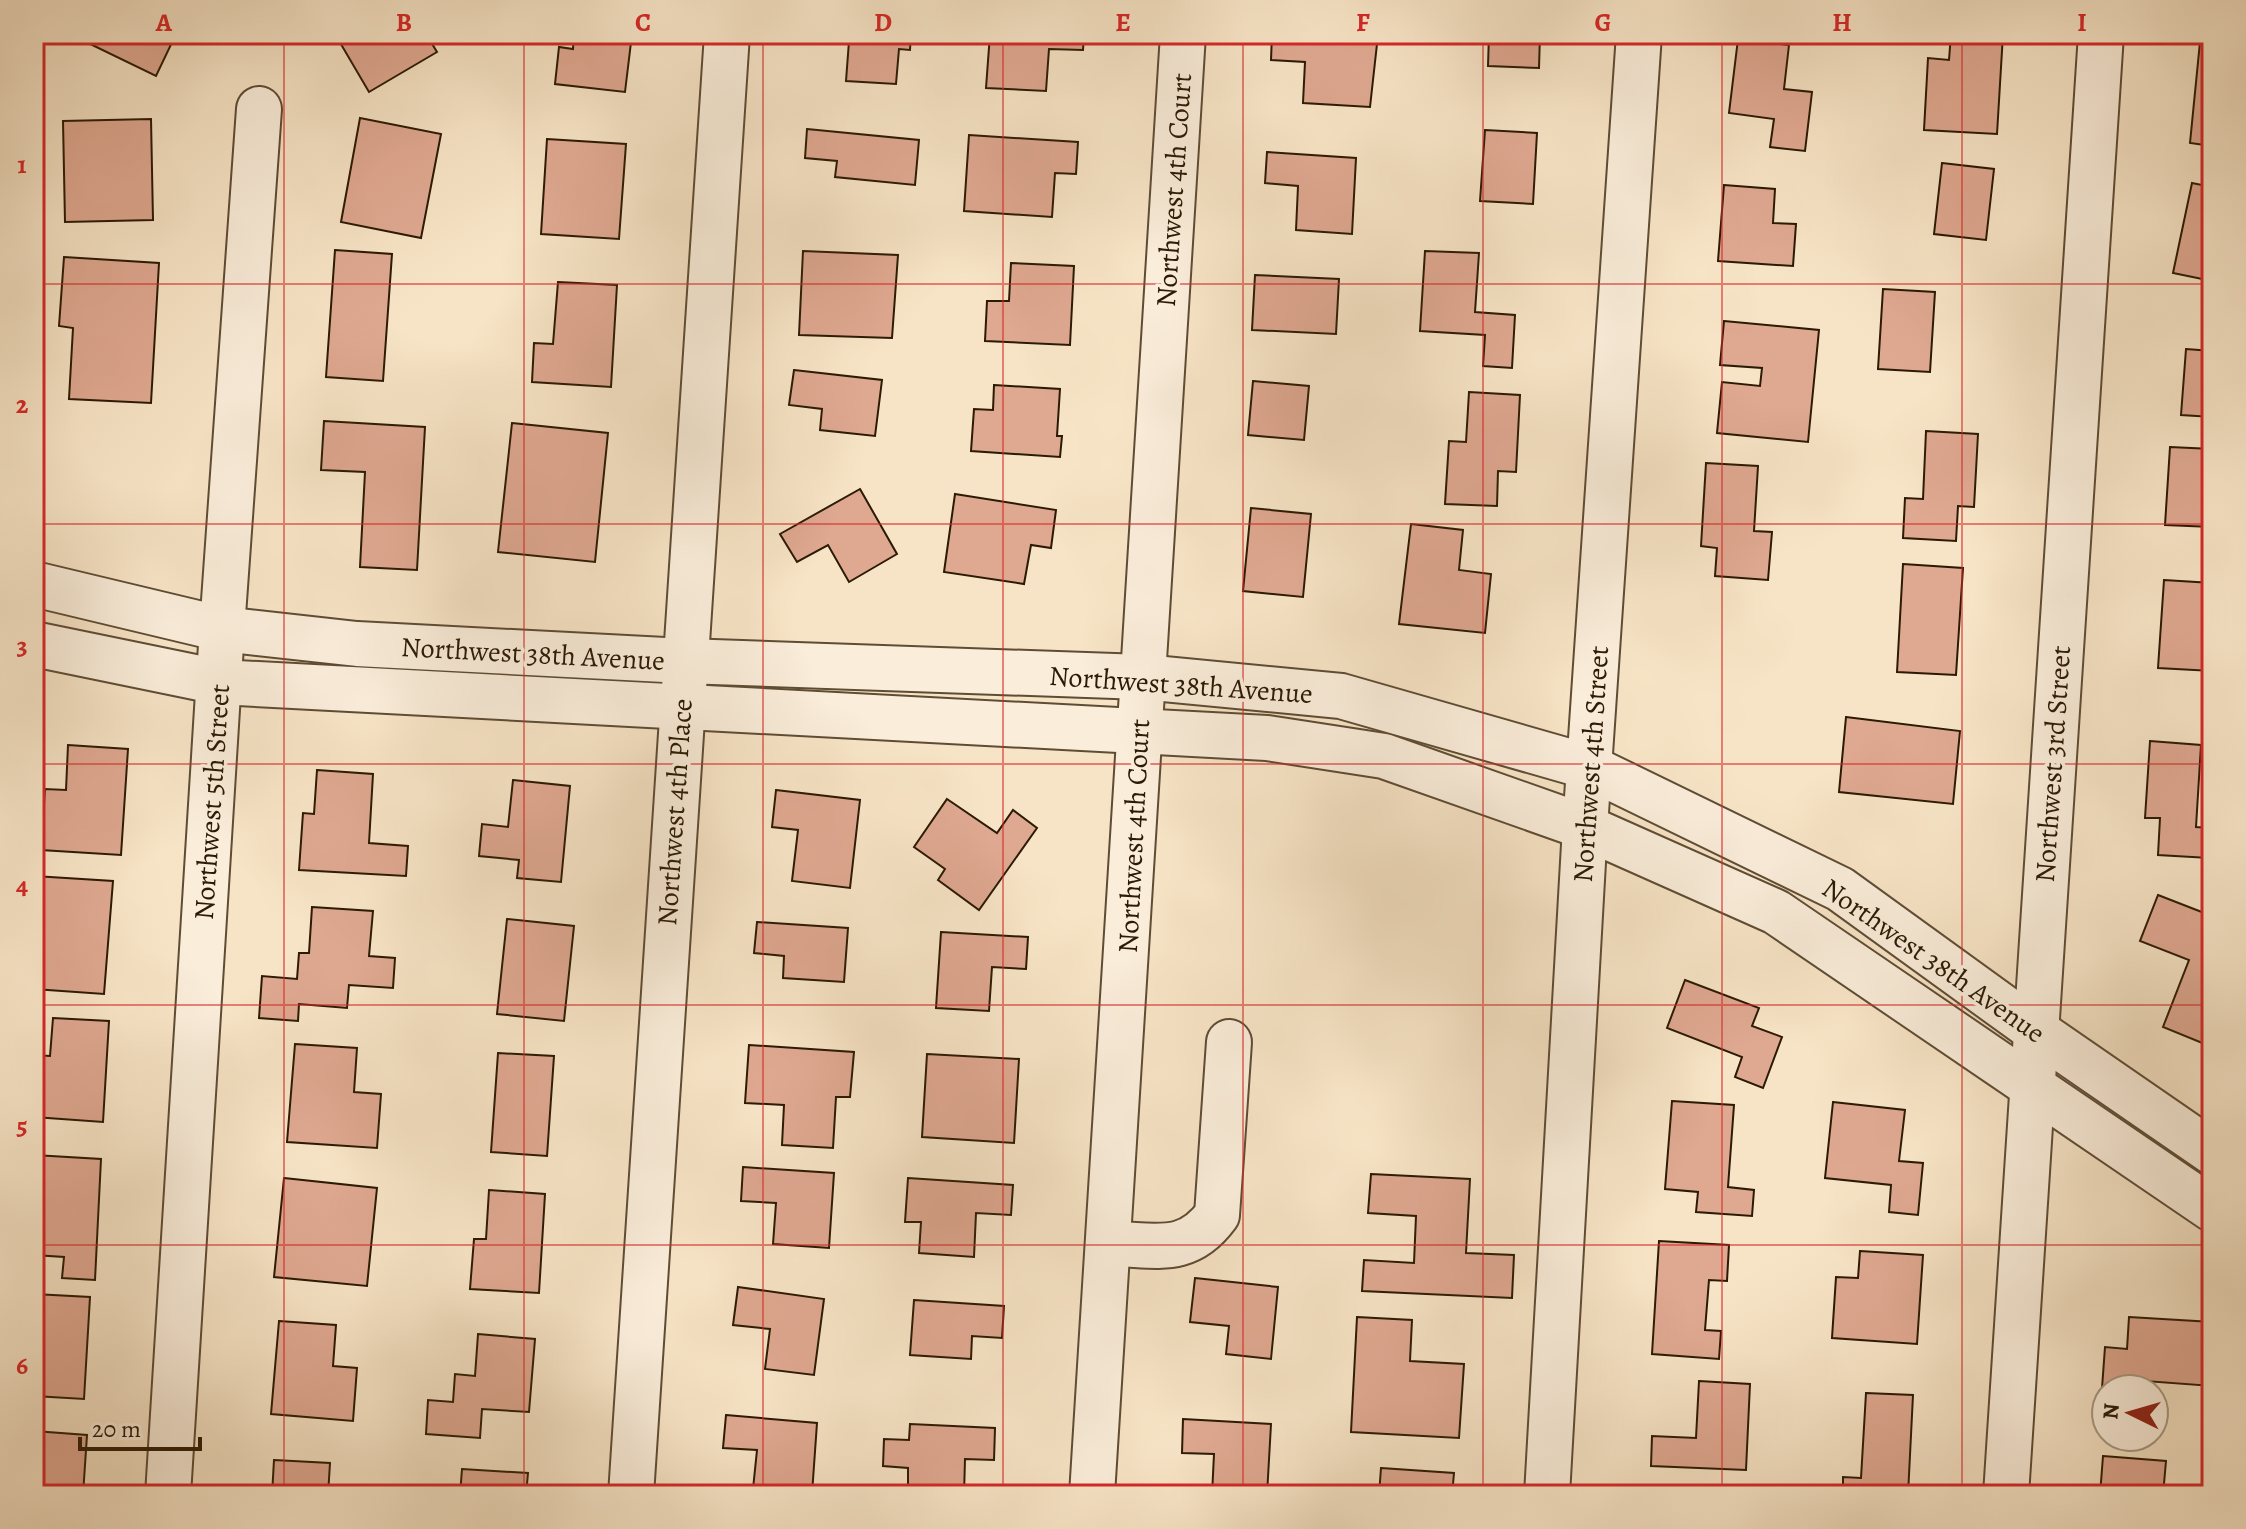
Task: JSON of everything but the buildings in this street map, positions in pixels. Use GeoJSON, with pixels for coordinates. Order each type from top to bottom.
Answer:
{"type":"FeatureCollection","features":[{"type":"Feature","properties":{"kind":"street","name":"Northwest 4th Place"},"geometry":{"type":"LineString","coordinates":[[631,1495],[680,706],[727,34]]}},
{"type":"Feature","properties":{"kind":"street","name":"Northwest 4th Court"},"geometry":{"type":"LineString","coordinates":[[1092,1495],[1183,34]]}},
{"type":"Feature","properties":{"kind":"street","name":"Northwest 4th Street"},"geometry":{"type":"LineString","coordinates":[[1547,1495],[1585,827],[1639,34]]}},
{"type":"Feature","properties":{"kind":"street","name":"Northwest 3rd Street"},"geometry":{"type":"LineString","coordinates":[[2006,1495],[2101,34]]}},
{"type":"Feature","properties":{"kind":"street","name":"Northwest 5th Street"},"geometry":{"type":"LineString","coordinates":[[168,1495],[222,629],[259,109]]}},
{"type":"Feature","properties":{"kind":"street","name":"Northwest 38th Avenue"},"geometry":{"type":"LineString","coordinates":[[34,584],[222,629],[357,644],[684,661],[1143,677],[1341,696],[1589,767],[1840,889],[2035,1030],[2212,1152]]}},
{"type":"Feature","properties":{"kind":"street","name":"Northwest 38th Avenue"},"geometry":{"type":"LineString","coordinates":[[34,644],[219,682],[1267,738],[1384,756],[1585,827],[1776,912],[2212,1209]]}},
{"type":"Feature","properties":{"kind":"street"},"geometry":{"type":"LineString","coordinates":[[1108,1244],[1184,1244],[1203,1234],[1217,1215],[1229,1042]]}}]}
